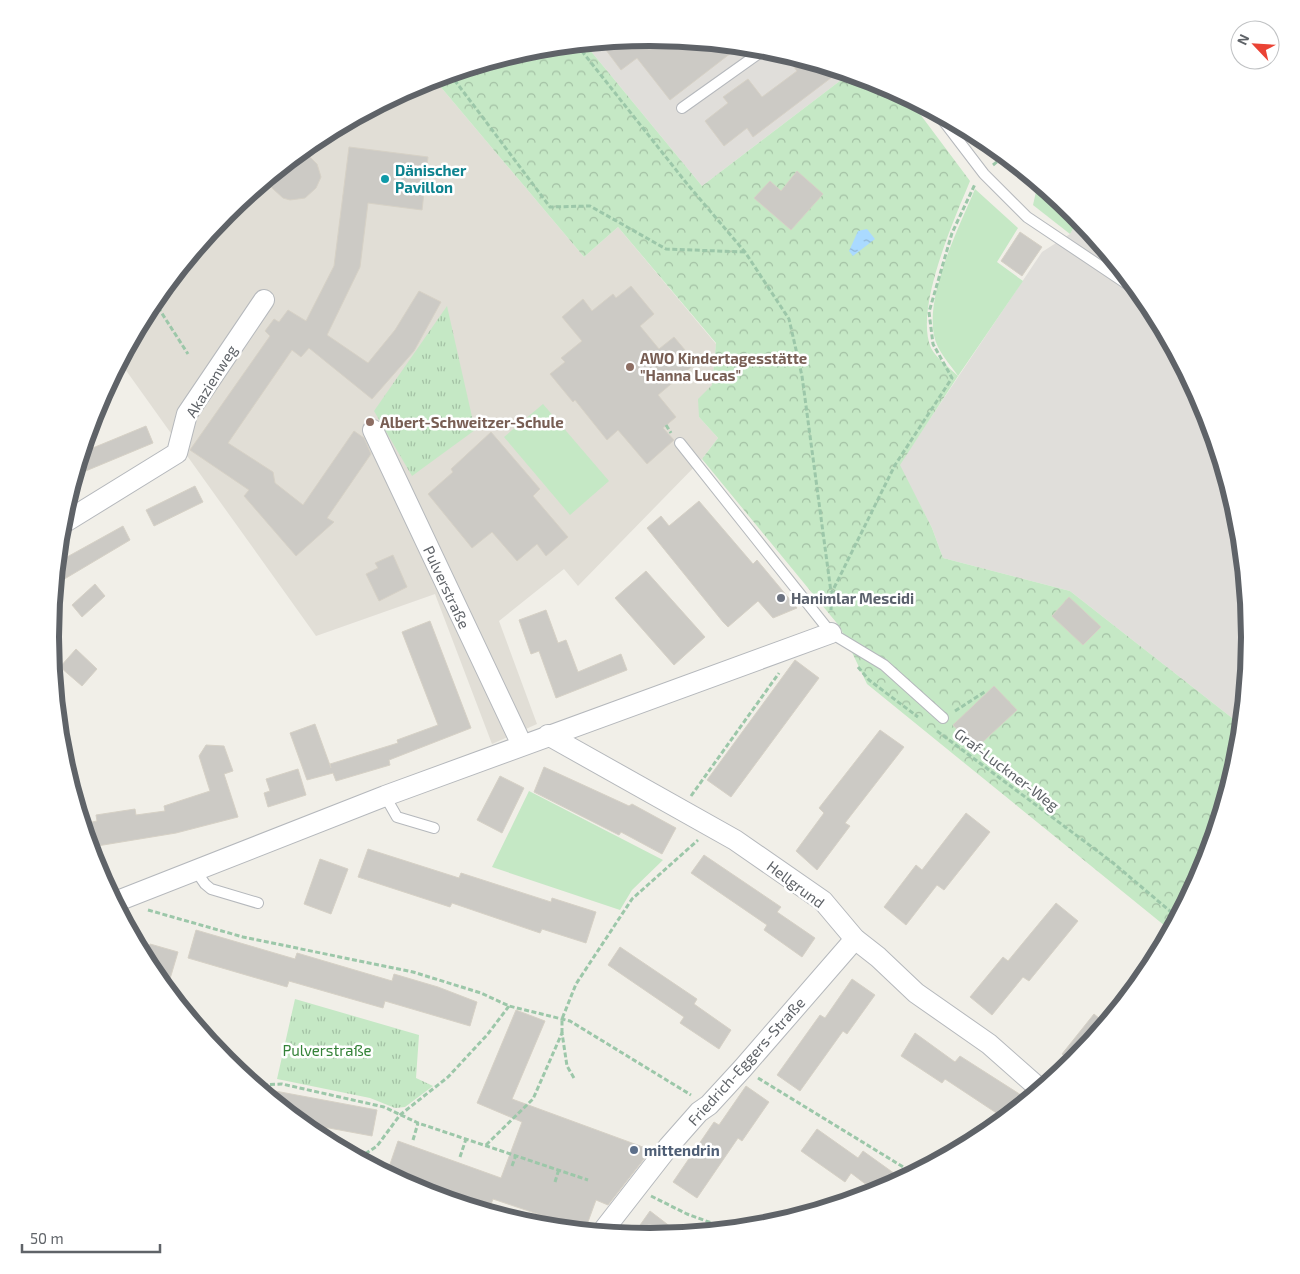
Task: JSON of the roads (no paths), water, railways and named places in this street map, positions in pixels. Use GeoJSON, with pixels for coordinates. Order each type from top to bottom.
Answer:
{"type":"FeatureCollection","features":[{"type":"Feature","properties":{"kind":"street","name":"Akazienweg"},"geometry":{"type":"LineString","coordinates":[[72,518],[178,453],[187,414],[264,300]]}},
{"type":"Feature","properties":{"kind":"street","name":"Pulverstraße"},"geometry":{"type":"LineString","coordinates":[[373,430],[522,745]]}},
{"type":"Feature","properties":{"kind":"street"},"geometry":{"type":"LineString","coordinates":[[121,900],[385,796],[831,633]]}},
{"type":"Feature","properties":{"kind":"street","name":"Hellgrund"},"geometry":{"type":"LineString","coordinates":[[548,735],[735,840],[822,901],[855,939],[878,957],[916,993],[989,1044],[1035,1085]]}},
{"type":"Feature","properties":{"kind":"street","name":"Friedrich-Eggers-Straße"},"geometry":{"type":"LineString","coordinates":[[607,1226],[635,1188],[699,1112],[743,1068],[855,939]]}},
{"type":"Feature","properties":{"kind":"lane"},"geometry":{"type":"LineString","coordinates":[[682,108],[755,56]]}},
{"type":"Feature","properties":{"kind":"lane"},"geometry":{"type":"LineString","coordinates":[[948,127],[984,174],[1027,217],[1122,281]]}},
{"type":"Feature","properties":{"kind":"lane"},"geometry":{"type":"LineString","coordinates":[[680,443],[831,633],[884,665],[943,718]]}},
{"type":"Feature","properties":{"kind":"lane"},"geometry":{"type":"LineString","coordinates":[[385,796],[397,817],[434,828]]}},
{"type":"Feature","properties":{"kind":"lane"},"geometry":{"type":"LineString","coordinates":[[196,871],[205,884],[211,888],[258,903]]}},
{"type":"Feature","properties":{"kind":"water"},"geometry":{"type":"Polygon","coordinates":[[[867,229],[875,239],[853,256],[849,251],[858,231],[867,229]]]}},
{"type":"Feature","properties":{"kind":"place","name":"Dänischer Pavillon"},"geometry":{"type":"Point","coordinates":[385,179]}},
{"type":"Feature","properties":{"kind":"place","name":"AWO Kindertagesstätte \"Hanna Lucas\""},"geometry":{"type":"Point","coordinates":[630,367]}},
{"type":"Feature","properties":{"kind":"place","name":"Albert-Schweitzer-Schule"},"geometry":{"type":"Point","coordinates":[370,422]}},
{"type":"Feature","properties":{"kind":"place","name":"Hanimlar Mescidi"},"geometry":{"type":"Point","coordinates":[781,598]}},
{"type":"Feature","properties":{"kind":"place","name":"mittendrin"},"geometry":{"type":"Point","coordinates":[634,1150]}}]}
